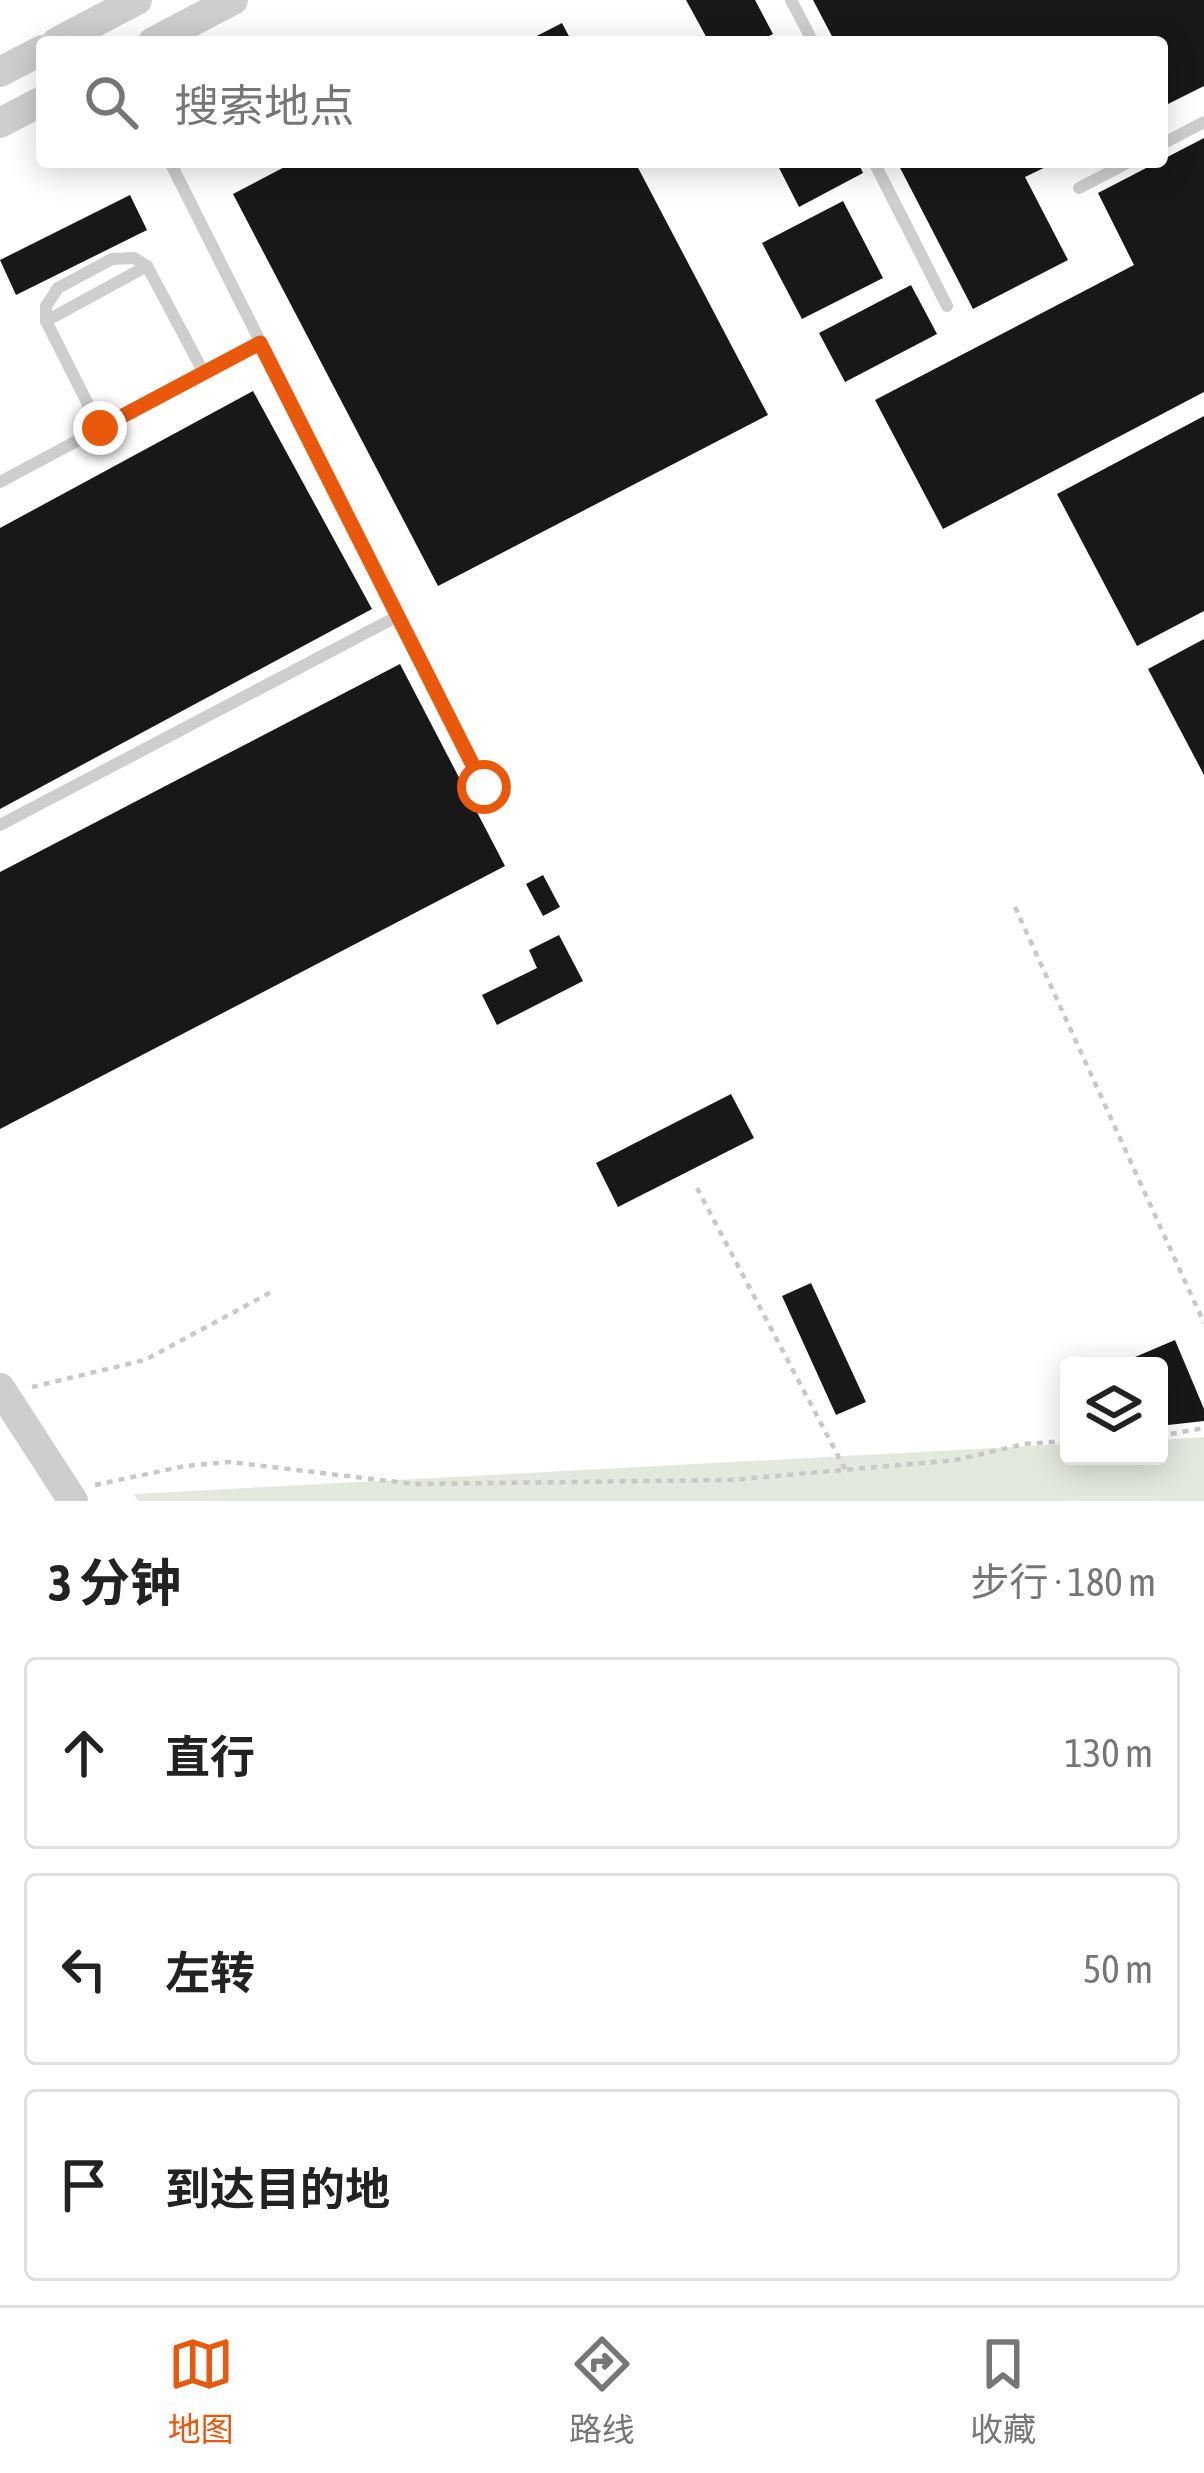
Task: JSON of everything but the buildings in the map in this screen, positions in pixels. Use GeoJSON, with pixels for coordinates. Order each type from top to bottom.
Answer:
{"type":"FeatureCollection","features":[{"type":"Feature","properties":{"kind":"street"},"geometry":{"type":"LineString","coordinates":[[68,36],[136,0]]}},
{"type":"Feature","properties":{"kind":"street"},"geometry":{"type":"LineString","coordinates":[[164,36],[232,0]]}},
{"type":"Feature","properties":{"kind":"street"},"geometry":{"type":"LineString","coordinates":[[0,72],[36,53]]}},
{"type":"Feature","properties":{"kind":"street"},"geometry":{"type":"LineString","coordinates":[[0,123],[36,103]]}},
{"type":"Feature","properties":{"kind":"street"},"geometry":{"type":"LineString","coordinates":[[2,1391],[69,1496]]}},
{"type":"Feature","properties":{"kind":"lane"},"geometry":{"type":"LineString","coordinates":[[791,0],[809,36]]}},
{"type":"Feature","properties":{"kind":"lane"},"geometry":{"type":"LineString","coordinates":[[1168,141],[1204,122]]}},
{"type":"Feature","properties":{"kind":"lane"},"geometry":{"type":"LineString","coordinates":[[173,168],[484,787]]}},
{"type":"Feature","properties":{"kind":"lane"},"geometry":{"type":"LineString","coordinates":[[877,168],[947,306]]}},
{"type":"Feature","properties":{"kind":"lane"},"geometry":{"type":"LineString","coordinates":[[1079,188],[1117,168]]}},
{"type":"Feature","properties":{"kind":"lane"},"geometry":{"type":"LineString","coordinates":[[100,428],[46,321],[52,294],[76,278],[112,259],[134,258],[148,266],[204,373]]}},
{"type":"Feature","properties":{"kind":"lane"},"geometry":{"type":"LineString","coordinates":[[46,321],[148,266]]}},
{"type":"Feature","properties":{"kind":"lane"},"geometry":{"type":"LineString","coordinates":[[0,482],[260,343]]}},
{"type":"Feature","properties":{"kind":"lane"},"geometry":{"type":"LineString","coordinates":[[0,825],[398,616]]}},
{"type":"Feature","properties":{"kind":"path"},"geometry":{"type":"LineString","coordinates":[[1015,908],[1204,1323]]}},
{"type":"Feature","properties":{"kind":"path"},"geometry":{"type":"LineString","coordinates":[[697,1188],[845,1469]]}},
{"type":"Feature","properties":{"kind":"path"},"geometry":{"type":"LineString","coordinates":[[2,1391],[145,1360],[275,1290]]}},
{"type":"Feature","properties":{"kind":"path"},"geometry":{"type":"LineString","coordinates":[[1168,1434],[1204,1428]]}},
{"type":"Feature","properties":{"kind":"path"},"geometry":{"type":"LineString","coordinates":[[69,1496],[185,1466],[230,1462],[370,1480],[493,1486],[730,1480],[956,1460],[1024,1444],[1060,1442]]}},
{"type":"Feature","properties":{"kind":"shaded area"},"geometry":{"type":"Polygon","coordinates":[[[1204,1437],[1204,1501],[138,1501],[134,1494],[1060,1444],[1060,1465],[1168,1465],[1168,1439],[1204,1437]]]}},
{"type":"Feature","properties":{"kind":"route"},"geometry":{"type":"LineString","coordinates":[[100,428],[260,343],[484,787]]}}]}
